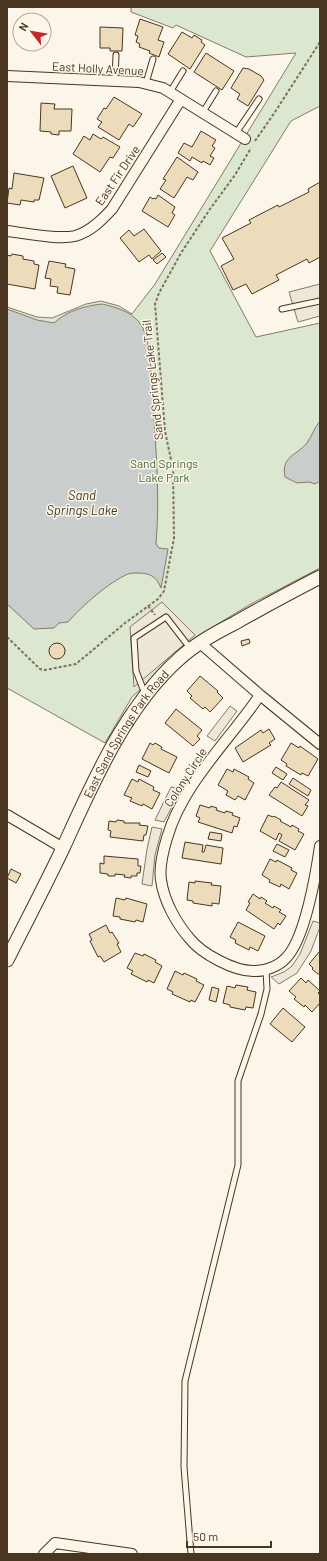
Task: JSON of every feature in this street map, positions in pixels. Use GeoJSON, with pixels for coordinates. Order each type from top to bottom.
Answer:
{"type":"FeatureCollection","features":[{"type":"Feature","properties":{"kind":"street","name":"East Holly Avenue"},"geometry":{"type":"LineString","coordinates":[[7,76],[115,80],[146,83],[163,88],[245,138]]}},
{"type":"Feature","properties":{"kind":"street","name":"East Fir Drive"},"geometry":{"type":"LineString","coordinates":[[7,231],[74,236],[88,231],[102,220],[112,209],[182,99]]}},
{"type":"Feature","properties":{"kind":"street","name":"East Sand Springs Park Road"},"geometry":{"type":"LineString","coordinates":[[7,960],[63,848],[94,780],[112,747],[145,694],[162,675],[195,646],[262,607],[320,577]]}},
{"type":"Feature","properties":{"kind":"street"},"geometry":{"type":"LineString","coordinates":[[195,646],[260,695],[320,744]]}},
{"type":"Feature","properties":{"kind":"street","name":"Colony Circle"},"geometry":{"type":"LineString","coordinates":[[260,695],[249,712],[204,769],[185,797],[173,820],[166,838],[162,857],[160,879],[169,906],[181,928],[202,952],[241,969],[254,972],[266,970],[276,966],[287,958],[298,939],[317,869],[320,846]]}},
{"type":"Feature","properties":{"kind":"street"},"geometry":{"type":"LineString","coordinates":[[7,815],[63,848]]}},
{"type":"Feature","properties":{"kind":"street"},"geometry":{"type":"LineString","coordinates":[[44,1554],[55,1543],[132,1554]]}},
{"type":"Feature","properties":{"kind":"lane"},"geometry":{"type":"LineString","coordinates":[[115,80],[116,55]]}},
{"type":"Feature","properties":{"kind":"lane"},"geometry":{"type":"LineString","coordinates":[[146,83],[153,59]]}},
{"type":"Feature","properties":{"kind":"lane"},"geometry":{"type":"LineString","coordinates":[[170,92],[183,72]]}},
{"type":"Feature","properties":{"kind":"lane"},"geometry":{"type":"LineString","coordinates":[[203,112],[216,91]]}},
{"type":"Feature","properties":{"kind":"lane"},"geometry":{"type":"LineString","coordinates":[[236,133],[259,99]]}},
{"type":"Feature","properties":{"kind":"lane"},"geometry":{"type":"LineString","coordinates":[[282,309],[320,301]]}},
{"type":"Feature","properties":{"kind":"lane"},"geometry":{"type":"LineString","coordinates":[[145,694],[136,671],[134,638],[166,617],[195,646]]}},
{"type":"Feature","properties":{"kind":"lane"},"geometry":{"type":"LineString","coordinates":[[191,1554],[184,1468],[185,1382],[238,1165],[238,1081],[261,1014],[267,989],[266,970]]}},
{"type":"Feature","properties":{"kind":"path","name":"Sand Springs Lake Trail"},"geometry":{"type":"LineString","coordinates":[[7,637],[40,669],[45,670],[76,664],[83,660],[122,626],[158,599],[164,591],[174,538],[173,469],[165,431],[155,304],[159,293],[181,253],[210,209],[235,175],[320,42]]}},
{"type":"Feature","properties":{"kind":"path"},"geometry":{"type":"LineString","coordinates":[[148,606],[160,621]]}},
{"type":"Feature","properties":{"kind":"green space","name":"Sand Springs Lake Park"},"geometry":{"type":"Polygon","coordinates":[[[131,7],[320,7],[320,106],[291,121],[210,251],[256,337],[320,323],[320,568],[249,605],[200,635],[132,697],[105,743],[7,688],[7,307],[37,317],[52,318],[86,304],[101,301],[119,306],[132,314],[155,284],[296,53],[246,57],[176,25],[173,28],[131,12],[131,7]]]}},
{"type":"Feature","properties":{"kind":"shaded area"},"geometry":{"type":"Polygon","coordinates":[[[320,284],[320,316],[298,322],[289,292],[320,284]]]}},
{"type":"Feature","properties":{"kind":"shaded area"},"geometry":{"type":"Polygon","coordinates":[[[162,602],[195,635],[134,687],[130,627],[162,602]]]}},
{"type":"Feature","properties":{"kind":"shaded area"},"geometry":{"type":"Polygon","coordinates":[[[230,706],[237,711],[215,741],[207,736],[230,706]]]}},
{"type":"Feature","properties":{"kind":"shaded area"},"geometry":{"type":"Polygon","coordinates":[[[171,787],[181,789],[164,822],[155,820],[171,787]]]}},
{"type":"Feature","properties":{"kind":"shaded area"},"geometry":{"type":"Polygon","coordinates":[[[152,827],[162,829],[155,855],[152,886],[142,884],[152,827]]]}},
{"type":"Feature","properties":{"kind":"shaded area"},"geometry":{"type":"Polygon","coordinates":[[[313,921],[320,923],[320,927],[311,951],[297,973],[279,984],[271,977],[284,972],[292,966],[300,954],[313,921]]]}},
{"type":"Feature","properties":{"kind":"water","name":"Sand Springs Lake"},"geometry":{"type":"Polygon","coordinates":[[[102,304],[127,312],[135,318],[143,329],[149,349],[158,491],[156,544],[159,548],[168,549],[161,588],[152,576],[131,573],[96,595],[68,622],[59,623],[54,628],[34,629],[7,604],[7,309],[37,320],[54,323],[64,315],[76,310],[102,304]]]}},
{"type":"Feature","properties":{"kind":"water"},"geometry":{"type":"Polygon","coordinates":[[[320,421],[320,481],[315,484],[309,482],[297,483],[285,477],[285,465],[290,457],[307,443],[320,421]]]}},
{"type":"Feature","properties":{"kind":"building"},"geometry":{"type":"Polygon","coordinates":[[[140,19],[163,27],[158,40],[164,42],[159,57],[149,53],[150,51],[139,47],[140,44],[136,42],[138,36],[135,35],[140,19]]]}},
{"type":"Feature","properties":{"kind":"building"},"geometry":{"type":"Polygon","coordinates":[[[100,27],[123,28],[122,51],[110,51],[110,48],[100,48],[100,27]]]}},
{"type":"Feature","properties":{"kind":"building"},"geometry":{"type":"Polygon","coordinates":[[[182,32],[192,38],[194,35],[202,40],[201,42],[205,45],[190,69],[168,54],[182,32]]]}},
{"type":"Feature","properties":{"kind":"building"},"geometry":{"type":"Polygon","coordinates":[[[206,53],[234,71],[222,90],[194,72],[206,53]]]}},
{"type":"Feature","properties":{"kind":"building"},"geometry":{"type":"Polygon","coordinates":[[[243,68],[249,69],[261,76],[264,80],[248,106],[237,99],[240,94],[231,88],[243,68]]]}},
{"type":"Feature","properties":{"kind":"building"},"geometry":{"type":"Polygon","coordinates":[[[114,97],[142,114],[133,127],[129,124],[119,140],[98,127],[102,122],[97,119],[114,97]]]}},
{"type":"Feature","properties":{"kind":"building"},"geometry":{"type":"Polygon","coordinates":[[[41,103],[55,104],[54,109],[72,109],[71,131],[59,131],[59,135],[51,134],[51,132],[40,131],[41,103]]]}},
{"type":"Feature","properties":{"kind":"building"},"geometry":{"type":"Polygon","coordinates":[[[201,131],[216,140],[212,146],[215,148],[210,156],[214,158],[210,165],[203,161],[202,163],[192,157],[190,161],[178,153],[184,143],[192,147],[201,131]]]}},
{"type":"Feature","properties":{"kind":"building"},"geometry":{"type":"Polygon","coordinates":[[[93,134],[101,139],[103,137],[120,147],[113,158],[110,157],[100,172],[73,154],[84,136],[90,140],[93,134]]]}},
{"type":"Feature","properties":{"kind":"building"},"geometry":{"type":"Polygon","coordinates":[[[177,157],[198,172],[193,180],[187,177],[174,198],[160,189],[166,180],[163,179],[177,157]]]}},
{"type":"Feature","properties":{"kind":"building"},"geometry":{"type":"Polygon","coordinates":[[[73,166],[87,198],[65,208],[51,176],[73,166]]]}},
{"type":"Feature","properties":{"kind":"building"},"geometry":{"type":"Polygon","coordinates":[[[14,173],[44,178],[39,200],[34,200],[34,202],[21,200],[20,205],[7,203],[9,188],[12,189],[14,173]]]}},
{"type":"Feature","properties":{"kind":"building"},"geometry":{"type":"Polygon","coordinates":[[[320,182],[320,257],[309,263],[307,259],[276,275],[279,280],[252,294],[246,284],[233,290],[221,266],[234,259],[222,238],[251,223],[249,220],[278,205],[279,207],[309,192],[308,189],[320,182]]]}},
{"type":"Feature","properties":{"kind":"building"},"geometry":{"type":"Polygon","coordinates":[[[158,195],[175,207],[172,213],[175,215],[168,227],[142,211],[150,197],[156,199],[158,195]]]}},
{"type":"Feature","properties":{"kind":"building"},"geometry":{"type":"Polygon","coordinates":[[[144,229],[161,251],[152,259],[149,255],[139,262],[120,238],[129,230],[134,236],[144,229]]]}},
{"type":"Feature","properties":{"kind":"building"},"geometry":{"type":"Polygon","coordinates":[[[162,253],[166,257],[157,264],[153,260],[162,253]]]}},
{"type":"Feature","properties":{"kind":"building"},"geometry":{"type":"Polygon","coordinates":[[[12,254],[23,256],[23,259],[34,261],[34,264],[39,265],[35,289],[7,284],[7,255],[11,256],[12,254]]]}},
{"type":"Feature","properties":{"kind":"building"},"geometry":{"type":"Polygon","coordinates":[[[49,261],[66,264],[65,267],[75,269],[70,295],[57,293],[58,287],[50,286],[51,279],[45,278],[49,261]]]}},
{"type":"Feature","properties":{"kind":"building"},"geometry":{"type":"Polygon","coordinates":[[[249,639],[250,643],[242,646],[241,641],[249,639]]]}},
{"type":"Feature","properties":{"kind":"building"},"geometry":{"type":"Polygon","coordinates":[[[57,643],[63,645],[65,651],[63,657],[57,659],[51,657],[49,651],[51,645],[57,643]]]}},
{"type":"Feature","properties":{"kind":"building"},"geometry":{"type":"Polygon","coordinates":[[[200,676],[218,691],[217,692],[223,698],[210,712],[205,707],[203,709],[190,698],[192,696],[187,691],[200,676]]]}},
{"type":"Feature","properties":{"kind":"building"},"geometry":{"type":"Polygon","coordinates":[[[176,709],[202,730],[197,736],[200,739],[193,746],[165,723],[176,709]]]}},
{"type":"Feature","properties":{"kind":"building"},"geometry":{"type":"Polygon","coordinates":[[[269,729],[275,739],[269,743],[271,745],[243,762],[235,748],[261,730],[263,733],[269,729]]]}},
{"type":"Feature","properties":{"kind":"building"},"geometry":{"type":"Polygon","coordinates":[[[150,743],[153,745],[155,743],[162,747],[161,749],[177,757],[169,773],[142,759],[150,743]]]}},
{"type":"Feature","properties":{"kind":"building"},"geometry":{"type":"Polygon","coordinates":[[[291,743],[299,748],[300,746],[318,759],[308,776],[302,773],[301,775],[286,766],[287,764],[281,760],[291,743]]]}},
{"type":"Feature","properties":{"kind":"building"},"geometry":{"type":"Polygon","coordinates":[[[139,765],[151,771],[148,777],[136,772],[139,765]]]}},
{"type":"Feature","properties":{"kind":"building"},"geometry":{"type":"Polygon","coordinates":[[[276,767],[287,774],[283,780],[272,773],[276,767]]]}},
{"type":"Feature","properties":{"kind":"building"},"geometry":{"type":"Polygon","coordinates":[[[227,769],[233,772],[234,769],[249,777],[248,779],[254,783],[245,800],[238,796],[235,800],[226,795],[228,791],[218,785],[227,769]]]}},
{"type":"Feature","properties":{"kind":"building"},"geometry":{"type":"Polygon","coordinates":[[[293,778],[311,790],[308,796],[289,784],[293,778]]]}},
{"type":"Feature","properties":{"kind":"building"},"geometry":{"type":"Polygon","coordinates":[[[132,779],[138,782],[139,779],[154,787],[153,790],[160,793],[152,809],[143,804],[142,806],[130,801],[132,798],[124,795],[132,779]]]}},
{"type":"Feature","properties":{"kind":"building"},"geometry":{"type":"Polygon","coordinates":[[[281,782],[309,800],[305,805],[308,806],[302,816],[269,795],[281,782]]]}},
{"type":"Feature","properties":{"kind":"building"},"geometry":{"type":"Polygon","coordinates":[[[200,805],[210,808],[211,806],[217,808],[216,810],[225,813],[226,811],[233,813],[232,815],[240,818],[237,827],[234,826],[232,833],[198,822],[200,818],[196,816],[200,805]]]}},
{"type":"Feature","properties":{"kind":"building"},"geometry":{"type":"Polygon","coordinates":[[[268,815],[274,816],[291,827],[292,825],[304,834],[295,850],[279,841],[282,835],[279,833],[276,840],[260,831],[268,815]]]}},
{"type":"Feature","properties":{"kind":"building"},"geometry":{"type":"Polygon","coordinates":[[[117,820],[124,821],[124,823],[140,823],[139,825],[148,826],[143,841],[110,837],[111,831],[108,830],[109,821],[116,822],[117,820]]]}},
{"type":"Feature","properties":{"kind":"building"},"geometry":{"type":"Polygon","coordinates":[[[210,832],[222,834],[221,841],[208,839],[210,832]]]}},
{"type":"Feature","properties":{"kind":"building"},"geometry":{"type":"Polygon","coordinates":[[[185,842],[203,845],[202,852],[204,852],[206,845],[223,848],[221,864],[182,858],[185,842]]]}},
{"type":"Feature","properties":{"kind":"building"},"geometry":{"type":"Polygon","coordinates":[[[277,844],[289,850],[285,857],[273,851],[277,844]]]}},
{"type":"Feature","properties":{"kind":"building"},"geometry":{"type":"Polygon","coordinates":[[[104,856],[138,859],[138,866],[141,866],[140,873],[137,873],[137,876],[131,876],[131,878],[124,877],[125,875],[115,874],[115,876],[108,876],[108,874],[100,873],[100,863],[104,864],[104,856]]]}},
{"type":"Feature","properties":{"kind":"building"},"geometry":{"type":"Polygon","coordinates":[[[270,859],[276,862],[277,860],[292,868],[291,870],[297,873],[289,889],[281,884],[280,887],[269,882],[270,880],[262,875],[270,859]]]}},
{"type":"Feature","properties":{"kind":"building"},"geometry":{"type":"Polygon","coordinates":[[[11,869],[21,874],[16,883],[7,878],[11,869]]]}},
{"type":"Feature","properties":{"kind":"building"},"geometry":{"type":"Polygon","coordinates":[[[195,881],[212,883],[211,885],[221,886],[219,904],[212,903],[212,906],[193,903],[193,901],[187,900],[189,882],[195,883],[195,881]]]}},
{"type":"Feature","properties":{"kind":"building"},"geometry":{"type":"Polygon","coordinates":[[[253,894],[260,899],[261,897],[267,901],[265,903],[273,908],[274,906],[281,910],[279,912],[286,916],[280,925],[278,923],[274,929],[246,910],[250,903],[248,902],[253,894]]]}},
{"type":"Feature","properties":{"kind":"building"},"geometry":{"type":"Polygon","coordinates":[[[116,898],[125,900],[126,898],[147,904],[143,922],[120,919],[120,917],[113,916],[116,898]]]}},
{"type":"Feature","properties":{"kind":"building"},"geometry":{"type":"Polygon","coordinates":[[[238,922],[265,936],[258,951],[250,947],[249,950],[235,943],[236,940],[230,937],[238,922]]]}},
{"type":"Feature","properties":{"kind":"building"},"geometry":{"type":"Polygon","coordinates":[[[106,925],[110,933],[112,932],[119,943],[117,944],[121,952],[104,962],[100,956],[98,957],[90,941],[92,940],[89,934],[106,925]]]}},
{"type":"Feature","properties":{"kind":"building"},"geometry":{"type":"Polygon","coordinates":[[[320,951],[320,974],[318,974],[309,964],[320,951]]]}},
{"type":"Feature","properties":{"kind":"building"},"geometry":{"type":"Polygon","coordinates":[[[135,953],[143,956],[144,954],[156,960],[155,962],[162,966],[154,983],[148,980],[147,982],[131,974],[133,971],[127,968],[135,953]]]}},
{"type":"Feature","properties":{"kind":"building"},"geometry":{"type":"Polygon","coordinates":[[[175,971],[197,979],[196,981],[204,985],[195,1002],[191,1000],[190,1002],[172,994],[173,992],[167,989],[175,971]]]}},
{"type":"Feature","properties":{"kind":"building"},"geometry":{"type":"Polygon","coordinates":[[[301,978],[306,983],[308,980],[320,991],[318,993],[320,995],[320,1003],[312,1012],[305,1005],[304,1007],[294,999],[296,997],[289,991],[301,978]]]}},
{"type":"Feature","properties":{"kind":"building"},"geometry":{"type":"Polygon","coordinates":[[[236,985],[248,987],[247,990],[256,992],[253,1008],[246,1007],[245,1010],[230,1007],[230,1005],[223,1003],[227,986],[235,988],[236,985]]]}},
{"type":"Feature","properties":{"kind":"building"},"geometry":{"type":"Polygon","coordinates":[[[212,987],[219,989],[216,1002],[209,1000],[212,987]]]}},
{"type":"Feature","properties":{"kind":"building"},"geometry":{"type":"Polygon","coordinates":[[[283,1008],[305,1027],[292,1042],[270,1024],[283,1008]]]}}]}
